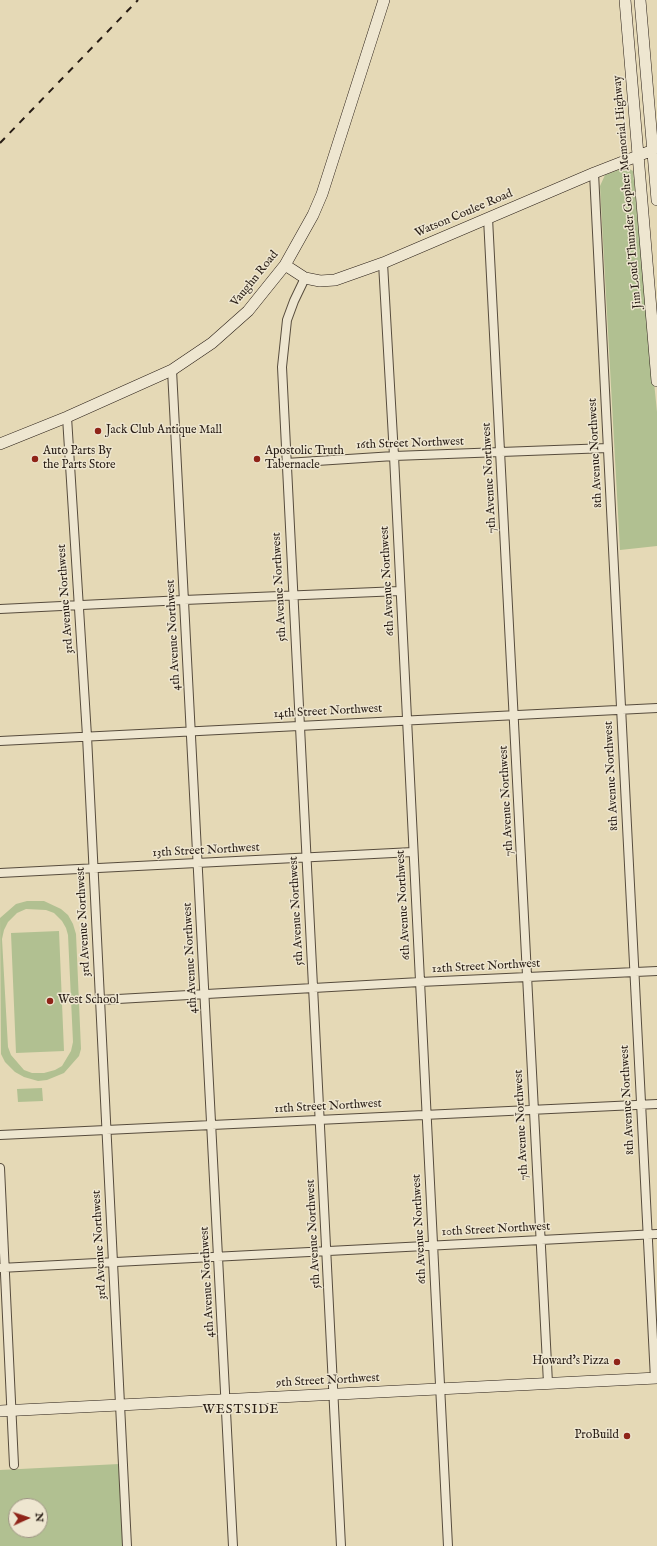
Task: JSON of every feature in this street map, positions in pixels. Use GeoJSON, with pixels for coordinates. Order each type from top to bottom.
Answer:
{"type":"FeatureCollection","features":[{"type":"Feature","properties":{"kind":"main road","name":"Vaughn Road"},"geometry":{"type":"LineString","coordinates":[[0,444],[66,417],[172,370],[212,343],[248,311],[285,265],[309,222],[322,194],[384,0]]}},
{"type":"Feature","properties":{"kind":"main road","name":"Jim Loud Thunder Gopher Memorial Highway"},"geometry":{"type":"LineString","coordinates":[[625,0],[657,381]]}},
{"type":"Feature","properties":{"kind":"main road"},"geometry":{"type":"LineString","coordinates":[[640,0],[655,149],[657,200]]}},
{"type":"Feature","properties":{"kind":"main road","name":"Watson Coulee Road"},"geometry":{"type":"LineString","coordinates":[[285,265],[305,278],[320,281],[335,280],[383,263],[594,173],[655,149]]}},
{"type":"Feature","properties":{"kind":"main road","name":"9th Street Northwest"},"geometry":{"type":"LineString","coordinates":[[6,1411],[656,1378]]}},
{"type":"Feature","properties":{"kind":"street","name":"8th Avenue Northwest"},"geometry":{"type":"LineString","coordinates":[[594,173],[640,1105],[656,1378]]}},
{"type":"Feature","properties":{"kind":"street","name":"7th Avenue Northwest"},"geometry":{"type":"LineString","coordinates":[[488,218],[515,716],[548,1383]]}},
{"type":"Feature","properties":{"kind":"street","name":"6th Avenue Northwest"},"geometry":{"type":"LineString","coordinates":[[383,263],[394,456],[448,1546]]}},
{"type":"Feature","properties":{"kind":"street","name":"5th Avenue Northwest"},"geometry":{"type":"LineString","coordinates":[[305,278],[287,320],[283,345],[282,368],[341,1546]]}},
{"type":"Feature","properties":{"kind":"street","name":"4th Avenue Northwest"},"geometry":{"type":"LineString","coordinates":[[172,370],[233,1546]]}},
{"type":"Feature","properties":{"kind":"street","name":"3rd Avenue Northwest"},"geometry":{"type":"LineString","coordinates":[[66,417],[87,736],[127,1546]]}},
{"type":"Feature","properties":{"kind":"street","name":"16th Street Northwest"},"geometry":{"type":"LineString","coordinates":[[286,463],[394,456],[608,448]]}},
{"type":"Feature","properties":{"kind":"street"},"geometry":{"type":"LineString","coordinates":[[0,609],[400,591]]}},
{"type":"Feature","properties":{"kind":"street","name":"14th Street Northwest"},"geometry":{"type":"LineString","coordinates":[[0,741],[657,708]]}},
{"type":"Feature","properties":{"kind":"street","name":"13th Street Northwest"},"geometry":{"type":"LineString","coordinates":[[0,873],[413,852]]}},
{"type":"Feature","properties":{"kind":"street","name":"12th Street Northwest"},"geometry":{"type":"LineString","coordinates":[[100,1000],[420,982],[657,971]]}},
{"type":"Feature","properties":{"kind":"street","name":"11th Street Northwest"},"geometry":{"type":"LineString","coordinates":[[0,1135],[657,1104]]}},
{"type":"Feature","properties":{"kind":"street"},"geometry":{"type":"LineString","coordinates":[[0,1168],[6,1411],[14,1464]]}},
{"type":"Feature","properties":{"kind":"street","name":"10th Street Northwest"},"geometry":{"type":"LineString","coordinates":[[2,1268],[657,1234]]}},
{"type":"Feature","properties":{"kind":"green space"},"geometry":{"type":"Polygon","coordinates":[[[626,167],[633,171],[657,412],[657,546],[620,550],[600,186],[605,175],[626,167]]]}},
{"type":"Feature","properties":{"kind":"green space"},"geometry":{"type":"Polygon","coordinates":[[[27,901],[44,901],[61,909],[68,915],[76,934],[81,1049],[79,1056],[64,1073],[47,1080],[38,1081],[24,1077],[15,1072],[5,1062],[1,1054],[0,918],[16,904],[27,901]],[[26,909],[17,913],[8,922],[2,939],[8,1047],[11,1055],[24,1070],[32,1073],[44,1073],[62,1066],[71,1051],[73,1042],[68,935],[62,921],[54,913],[46,910],[26,909]]]}},
{"type":"Feature","properties":{"kind":"green space"},"geometry":{"type":"Polygon","coordinates":[[[59,931],[64,1051],[16,1053],[11,933],[59,931]]]}},
{"type":"Feature","properties":{"kind":"green space"},"geometry":{"type":"Polygon","coordinates":[[[42,1088],[43,1101],[18,1102],[17,1089],[42,1088]]]}},
{"type":"Feature","properties":{"kind":"green space"},"geometry":{"type":"Polygon","coordinates":[[[119,1464],[123,1546],[0,1546],[0,1470],[119,1464]]]}},
{"type":"Feature","properties":{"kind":"railway"},"geometry":{"type":"LineString","coordinates":[[0,143],[138,0]]}},
{"type":"Feature","properties":{"kind":"place","name":"Jack Club Antique Mall"},"geometry":{"type":"Point","coordinates":[98,431]}},
{"type":"Feature","properties":{"kind":"place","name":"Auto Parts By the Parts Store"},"geometry":{"type":"Point","coordinates":[35,459]}},
{"type":"Feature","properties":{"kind":"place","name":"Apostolic Truth Tabernacle"},"geometry":{"type":"Point","coordinates":[257,459]}},
{"type":"Feature","properties":{"kind":"place","name":"West School"},"geometry":{"type":"Point","coordinates":[50,1001]}},
{"type":"Feature","properties":{"kind":"place","name":"Howard's Pizza"},"geometry":{"type":"Point","coordinates":[617,1362]}},
{"type":"Feature","properties":{"kind":"place","name":"ProBuild"},"geometry":{"type":"Point","coordinates":[627,1436]}},
{"type":"Feature","properties":{"kind":"district","name":"WESTSIDE"},"geometry":{"type":"Point","coordinates":[241,1410]}}]}
